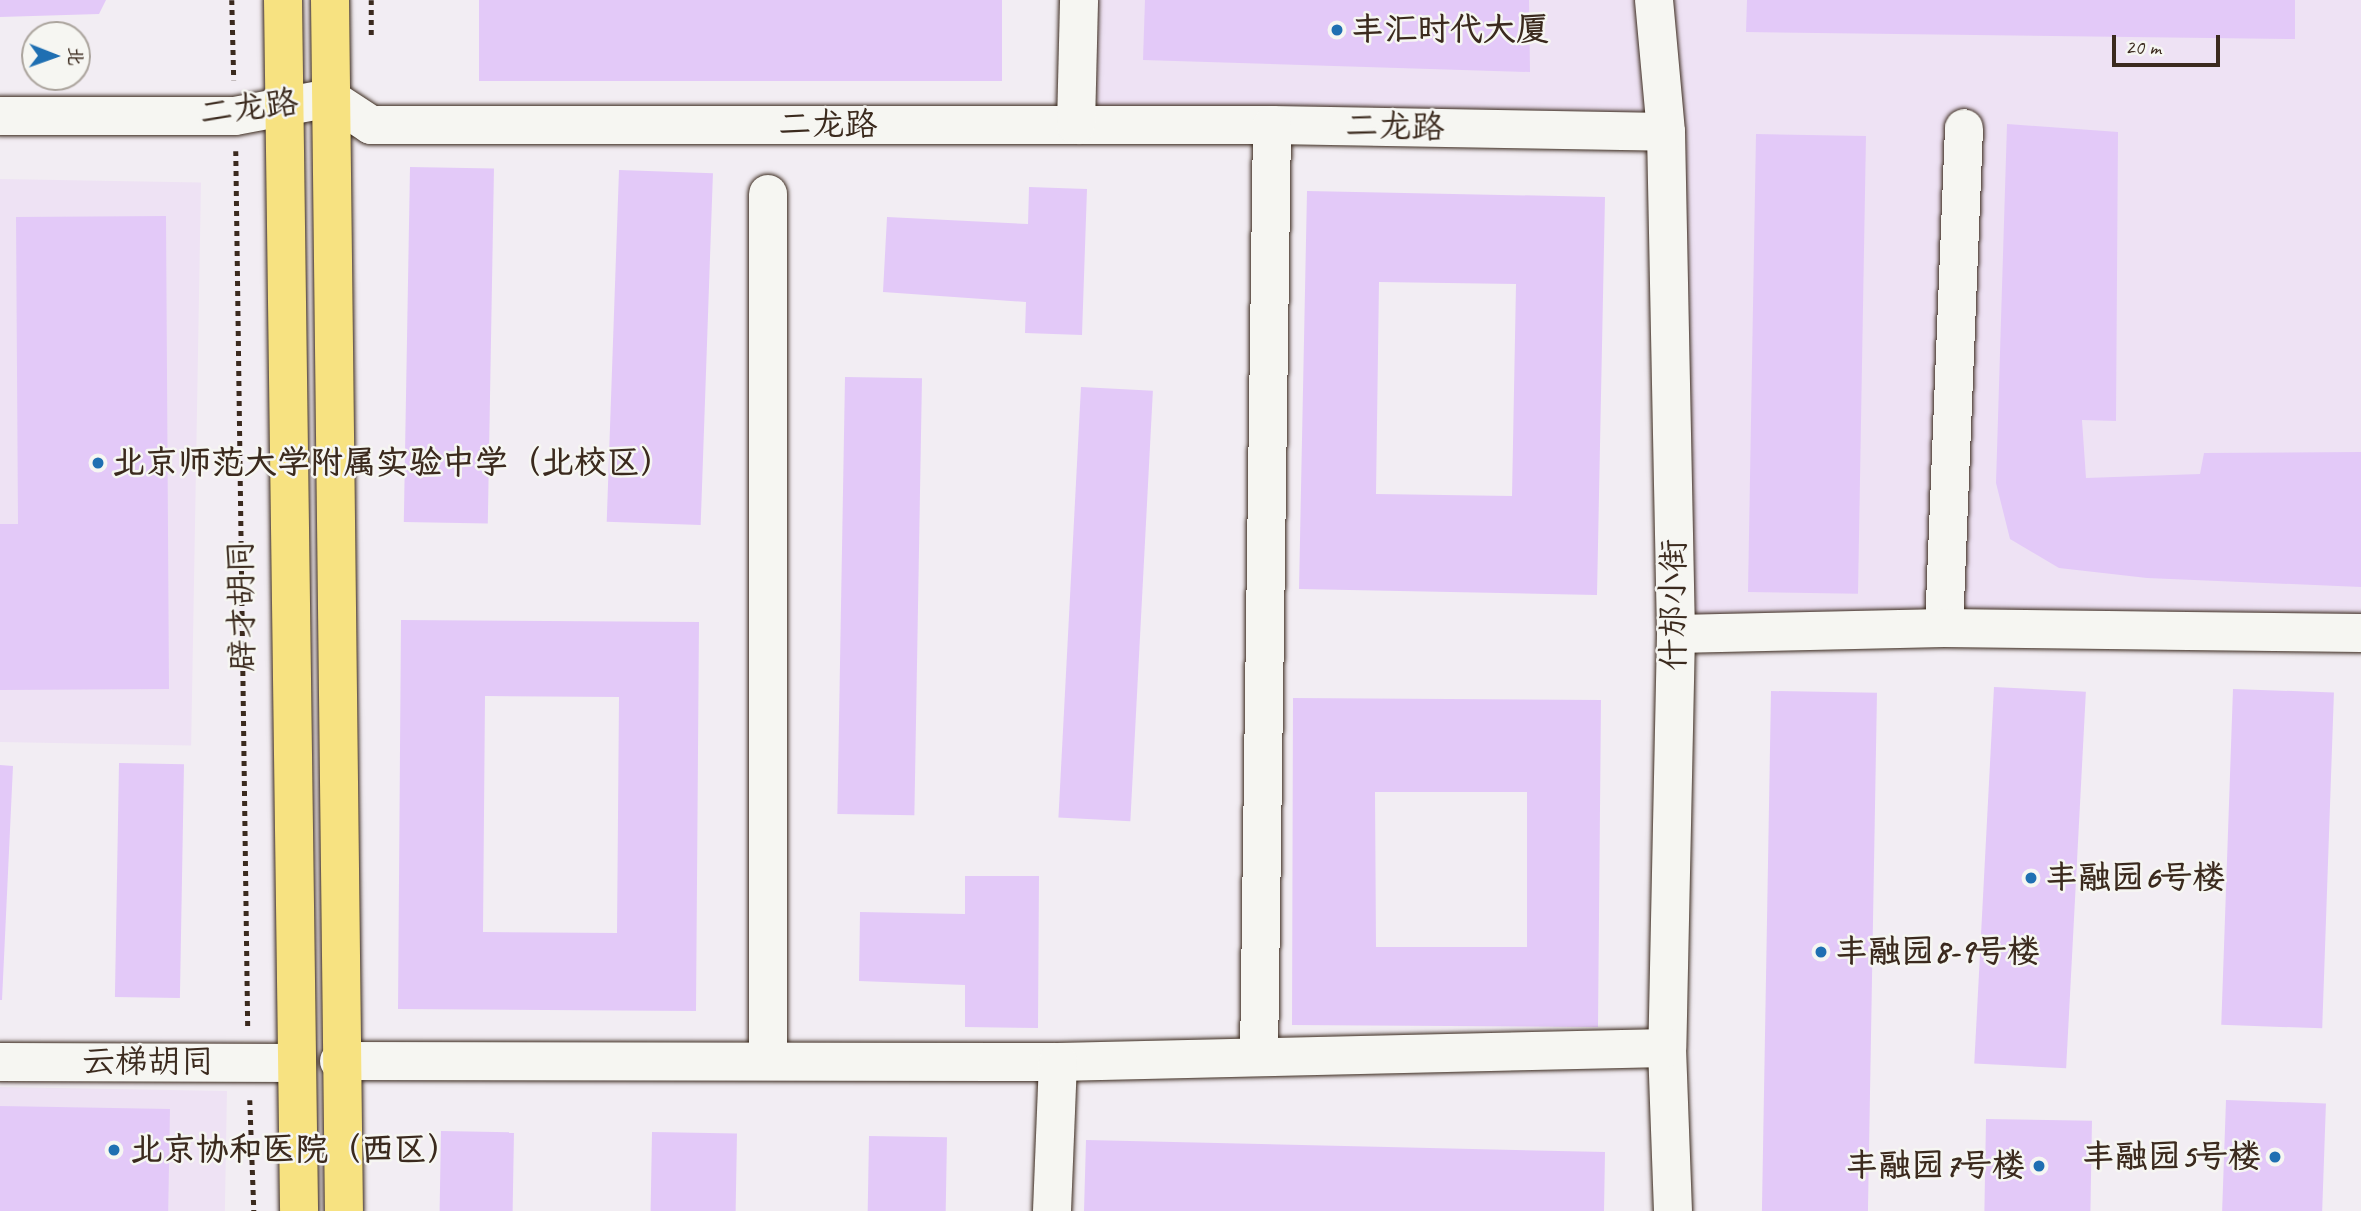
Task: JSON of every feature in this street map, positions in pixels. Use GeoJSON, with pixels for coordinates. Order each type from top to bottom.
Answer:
{"type":"FeatureCollection","features":[{"type":"Feature","properties":{"kind":"main road","name":"辟才胡同"},"geometry":{"type":"LineString","coordinates":[[283,0],[299,1211]]}},
{"type":"Feature","properties":{"kind":"main road"},"geometry":{"type":"LineString","coordinates":[[330,0],[340,1060],[344,1211]]}},
{"type":"Feature","properties":{"kind":"street"},"geometry":{"type":"LineString","coordinates":[[1076,125],[1079,0]]}},
{"type":"Feature","properties":{"kind":"street","name":"什邡小街"},"geometry":{"type":"LineString","coordinates":[[1654,0],[1666,132],[1676,634],[1667,1048],[1673,1211]]}},
{"type":"Feature","properties":{"kind":"street","name":"二龙路"},"geometry":{"type":"LineString","coordinates":[[0,116],[235,116],[330,98],[371,125],[1272,125],[1666,132]]}},
{"type":"Feature","properties":{"kind":"street"},"geometry":{"type":"LineString","coordinates":[[1259,1057],[1272,125]]}},
{"type":"Feature","properties":{"kind":"street"},"geometry":{"type":"LineString","coordinates":[[1944,628],[1964,128]]}},
{"type":"Feature","properties":{"kind":"street"},"geometry":{"type":"LineString","coordinates":[[768,194],[768,1058]]}},
{"type":"Feature","properties":{"kind":"street"},"geometry":{"type":"LineString","coordinates":[[1676,634],[1944,628],[2361,633]]}},
{"type":"Feature","properties":{"kind":"street"},"geometry":{"type":"LineString","coordinates":[[340,1060],[768,1058],[1058,1062],[1667,1048]]}},
{"type":"Feature","properties":{"kind":"street","name":"云梯胡同"},"geometry":{"type":"LineString","coordinates":[[0,1062],[296,1063]]}},
{"type":"Feature","properties":{"kind":"street"},"geometry":{"type":"LineString","coordinates":[[1052,1211],[1058,1062]]}},
{"type":"Feature","properties":{"kind":"path","name":"辟才胡同"},"geometry":{"type":"LineString","coordinates":[[232,0],[248,1061],[254,1211]]}},
{"type":"Feature","properties":{"kind":"shaded area"},"geometry":{"type":"Polygon","coordinates":[[[1096,0],[2361,0],[2361,635],[1676,634],[1666,132],[1097,125],[1096,0]]]}},
{"type":"Feature","properties":{"kind":"shaded area","name":"北京师范大学附属实验中学（北校区）"},"geometry":{"type":"Polygon","coordinates":[[[0,179],[201,183],[191,745],[0,742],[0,179]]]}},
{"type":"Feature","properties":{"kind":"shaded area","name":"北京协和医院（西区）"},"geometry":{"type":"Polygon","coordinates":[[[0,1087],[227,1091],[225,1211],[0,1211],[0,1087]]]}},
{"type":"Feature","properties":{"kind":"building"},"geometry":{"type":"Polygon","coordinates":[[[0,0],[106,0],[99,14],[0,17],[0,0]]]}},
{"type":"Feature","properties":{"kind":"building"},"geometry":{"type":"Polygon","coordinates":[[[479,0],[1002,0],[1002,81],[479,81],[479,0]]]}},
{"type":"Feature","properties":{"kind":"building","name":"丰汇时代大厦"},"geometry":{"type":"Polygon","coordinates":[[[1145,0],[1529,0],[1530,72],[1143,60],[1145,0]]]}},
{"type":"Feature","properties":{"kind":"building"},"geometry":{"type":"Polygon","coordinates":[[[1747,0],[2295,0],[2295,39],[1746,32],[1747,0]]]}},
{"type":"Feature","properties":{"kind":"building"},"geometry":{"type":"Polygon","coordinates":[[[2007,124],[2118,132],[2116,421],[2082,420],[2086,478],[2200,474],[2204,453],[2361,452],[2361,587],[2147,578],[2059,568],[2010,539],[1996,483],[2007,124]]]}},
{"type":"Feature","properties":{"kind":"building"},"geometry":{"type":"Polygon","coordinates":[[[1756,134],[1866,136],[1858,594],[1748,592],[1756,134]]]}},
{"type":"Feature","properties":{"kind":"building"},"geometry":{"type":"Polygon","coordinates":[[[410,167],[494,168],[488,523],[404,522],[410,167]]]}},
{"type":"Feature","properties":{"kind":"building"},"geometry":{"type":"Polygon","coordinates":[[[619,170],[713,173],[701,525],[607,522],[619,170]]]}},
{"type":"Feature","properties":{"kind":"building"},"geometry":{"type":"Polygon","coordinates":[[[1029,187],[1087,189],[1082,335],[1025,333],[1026,302],[883,292],[887,217],[1028,224],[1029,187]]]}},
{"type":"Feature","properties":{"kind":"building"},"geometry":{"type":"Polygon","coordinates":[[[1307,191],[1605,197],[1597,595],[1299,589],[1307,191]],[[1379,282],[1376,494],[1512,496],[1516,284],[1379,282]]]}},
{"type":"Feature","properties":{"kind":"building","name":"北京师范大学附属实验中学（北校区）"},"geometry":{"type":"Polygon","coordinates":[[[166,216],[169,689],[0,690],[0,524],[18,524],[16,217],[166,216]]]}},
{"type":"Feature","properties":{"kind":"building"},"geometry":{"type":"Polygon","coordinates":[[[845,377],[922,378],[914,815],[837,814],[845,377]]]}},
{"type":"Feature","properties":{"kind":"building"},"geometry":{"type":"Polygon","coordinates":[[[1081,387],[1153,391],[1130,821],[1058,817],[1081,387]]]}},
{"type":"Feature","properties":{"kind":"building"},"geometry":{"type":"Polygon","coordinates":[[[401,620],[699,622],[696,1011],[398,1009],[401,620]],[[485,696],[483,932],[617,933],[619,697],[485,696]]]}},
{"type":"Feature","properties":{"kind":"building","name":"丰融园6号楼"},"geometry":{"type":"Polygon","coordinates":[[[1994,687],[2086,692],[2066,1068],[1974,1063],[1994,687]]]}},
{"type":"Feature","properties":{"kind":"building"},"geometry":{"type":"Polygon","coordinates":[[[2233,689],[2334,693],[2322,1028],[2221,1025],[2233,689]]]}},
{"type":"Feature","properties":{"kind":"building","name":"丰融园8-9号楼"},"geometry":{"type":"Polygon","coordinates":[[[1771,691],[1877,693],[1868,1211],[1762,1211],[1771,691]]]}},
{"type":"Feature","properties":{"kind":"building"},"geometry":{"type":"Polygon","coordinates":[[[1293,698],[1601,700],[1598,1027],[1292,1025],[1293,698]],[[1375,792],[1376,947],[1527,947],[1527,792],[1375,792]]]}},
{"type":"Feature","properties":{"kind":"building"},"geometry":{"type":"Polygon","coordinates":[[[119,763],[184,764],[180,998],[115,997],[119,763]]]}},
{"type":"Feature","properties":{"kind":"building"},"geometry":{"type":"Polygon","coordinates":[[[0,765],[13,766],[2,1000],[0,1000],[0,765]]]}},
{"type":"Feature","properties":{"kind":"building"},"geometry":{"type":"Polygon","coordinates":[[[965,876],[1039,876],[1038,1028],[965,1027],[965,985],[859,981],[860,912],[965,914],[965,876]]]}},
{"type":"Feature","properties":{"kind":"building","name":"丰融园5号楼"},"geometry":{"type":"Polygon","coordinates":[[[2226,1100],[2326,1103],[2322,1211],[2222,1211],[2226,1100]]]}},
{"type":"Feature","properties":{"kind":"building","name":"北京协和医院（西区）"},"geometry":{"type":"Polygon","coordinates":[[[0,1106],[170,1109],[168,1211],[0,1211],[0,1106]]]}},
{"type":"Feature","properties":{"kind":"building","name":"丰融园7号楼"},"geometry":{"type":"Polygon","coordinates":[[[1986,1119],[2092,1121],[2090,1211],[1984,1211],[1986,1119]]]}},
{"type":"Feature","properties":{"kind":"building"},"geometry":{"type":"Polygon","coordinates":[[[441,1131],[514,1132],[513,1211],[440,1211],[441,1131]]]}},
{"type":"Feature","properties":{"kind":"building"},"geometry":{"type":"Polygon","coordinates":[[[652,1132],[737,1133],[736,1211],[651,1211],[652,1132]]]}},
{"type":"Feature","properties":{"kind":"building"},"geometry":{"type":"Polygon","coordinates":[[[869,1136],[947,1137],[946,1211],[868,1211],[869,1136]]]}},
{"type":"Feature","properties":{"kind":"building"},"geometry":{"type":"Polygon","coordinates":[[[1086,1140],[1605,1152],[1604,1211],[1084,1211],[1086,1140]]]}},
{"type":"Feature","properties":{"kind":"place","name":"丰汇时代大厦"},"geometry":{"type":"Point","coordinates":[1337,30]}},
{"type":"Feature","properties":{"kind":"place","name":"北京师范大学附属实验中学（北校区）"},"geometry":{"type":"Point","coordinates":[98,463]}},
{"type":"Feature","properties":{"kind":"place","name":"丰融园6号楼"},"geometry":{"type":"Point","coordinates":[2031,878]}},
{"type":"Feature","properties":{"kind":"place","name":"丰融园8-9号楼"},"geometry":{"type":"Point","coordinates":[1821,952]}},
{"type":"Feature","properties":{"kind":"place","name":"北京协和医院（西区）"},"geometry":{"type":"Point","coordinates":[114,1150]}},
{"type":"Feature","properties":{"kind":"place","name":"丰融园5号楼"},"geometry":{"type":"Point","coordinates":[2275,1157]}},
{"type":"Feature","properties":{"kind":"place","name":"丰融园7号楼"},"geometry":{"type":"Point","coordinates":[2039,1166]}}]}
